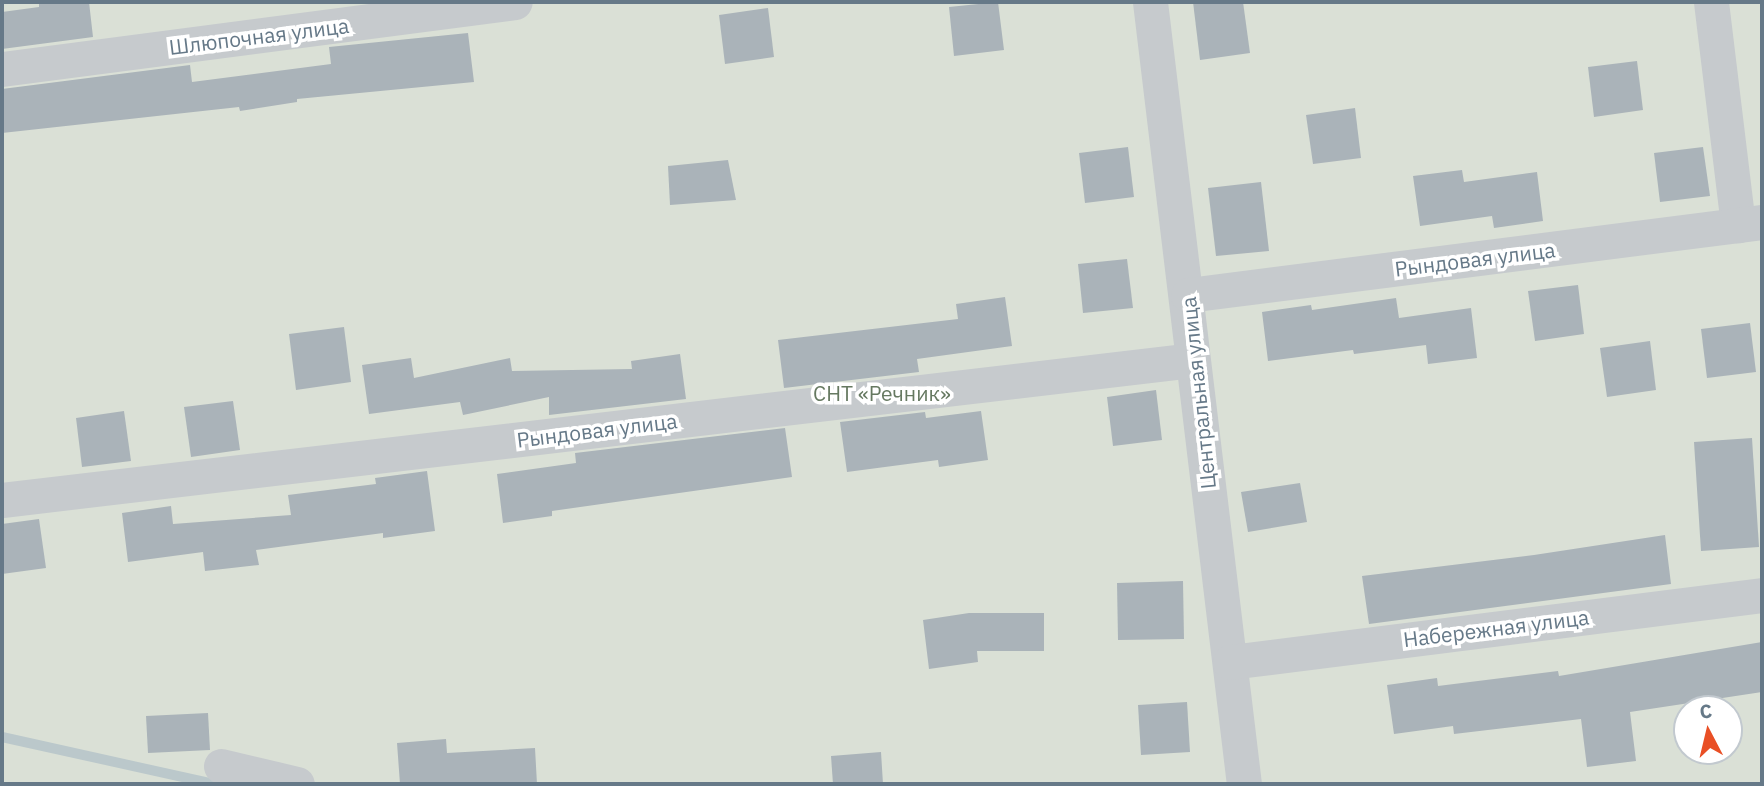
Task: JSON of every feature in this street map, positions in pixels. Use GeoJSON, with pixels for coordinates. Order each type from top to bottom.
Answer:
{"type":"FeatureCollection","features":[{"type":"Feature","properties":{"kind":"street","name":"Шлюпочная улица"},"geometry":{"type":"LineString","coordinates":[[2,69],[515,2]]}},
{"type":"Feature","properties":{"kind":"street","name":"Центральная улица"},"geometry":{"type":"LineString","coordinates":[[1150,2],[1188,295],[1192,360],[1230,662],[1239,783]]}},
{"type":"Feature","properties":{"kind":"street"},"geometry":{"type":"LineString","coordinates":[[1711,2],[1750,223]]}},
{"type":"Feature","properties":{"kind":"street","name":"Рындовая улица"},"geometry":{"type":"LineString","coordinates":[[1188,295],[1750,223]]}},
{"type":"Feature","properties":{"kind":"street","name":"Рындовая улица"},"geometry":{"type":"LineString","coordinates":[[2,500],[1192,360]]}},
{"type":"Feature","properties":{"kind":"street","name":"Набережная улица"},"geometry":{"type":"LineString","coordinates":[[1230,662],[1762,594]]}},
{"type":"Feature","properties":{"kind":"street"},"geometry":{"type":"LineString","coordinates":[[221,766],[297,784]]}},
{"type":"Feature","properties":{"kind":"green space","name":"СНТ «Речник»"},"geometry":{"type":"Polygon","coordinates":[[[2,2],[1762,2],[1762,784],[2,784],[2,2]]]}},
{"type":"Feature","properties":{"kind":"building"},"geometry":{"type":"Polygon","coordinates":[[[39,2],[89,2],[93,37],[2,49],[2,12],[39,7],[39,2]]]}},
{"type":"Feature","properties":{"kind":"building"},"geometry":{"type":"Polygon","coordinates":[[[998,2],[1004,50],[954,56],[949,7],[998,2]]]}},
{"type":"Feature","properties":{"kind":"building"},"geometry":{"type":"Polygon","coordinates":[[[1193,2],[1243,2],[1250,53],[1200,60],[1193,2]]]}},
{"type":"Feature","properties":{"kind":"building"},"geometry":{"type":"Polygon","coordinates":[[[768,8],[774,57],[725,64],[719,15],[768,8]]]}},
{"type":"Feature","properties":{"kind":"building"},"geometry":{"type":"Polygon","coordinates":[[[468,33],[474,82],[297,99],[297,102],[240,111],[239,107],[2,133],[2,89],[190,65],[192,82],[331,64],[329,47],[468,33]]]}},
{"type":"Feature","properties":{"kind":"building"},"geometry":{"type":"Polygon","coordinates":[[[1637,61],[1643,110],[1594,117],[1588,67],[1637,61]]]}},
{"type":"Feature","properties":{"kind":"building"},"geometry":{"type":"Polygon","coordinates":[[[1355,108],[1361,158],[1313,164],[1306,115],[1355,108]]]}},
{"type":"Feature","properties":{"kind":"building"},"geometry":{"type":"Polygon","coordinates":[[[1128,147],[1134,197],[1085,203],[1079,153],[1128,147]]]}},
{"type":"Feature","properties":{"kind":"building"},"geometry":{"type":"Polygon","coordinates":[[[1703,147],[1710,196],[1660,202],[1654,153],[1703,147]]]}},
{"type":"Feature","properties":{"kind":"building"},"geometry":{"type":"Polygon","coordinates":[[[728,160],[736,200],[670,205],[668,166],[728,160]]]}},
{"type":"Feature","properties":{"kind":"building"},"geometry":{"type":"Polygon","coordinates":[[[1462,170],[1464,182],[1537,172],[1543,221],[1494,228],[1492,216],[1420,226],[1413,176],[1462,170]]]}},
{"type":"Feature","properties":{"kind":"building"},"geometry":{"type":"Polygon","coordinates":[[[1261,182],[1269,251],[1216,256],[1208,188],[1261,182]]]}},
{"type":"Feature","properties":{"kind":"building"},"geometry":{"type":"Polygon","coordinates":[[[1127,259],[1133,308],[1083,313],[1078,264],[1127,259]]]}},
{"type":"Feature","properties":{"kind":"building"},"geometry":{"type":"Polygon","coordinates":[[[1578,285],[1584,334],[1535,341],[1528,291],[1578,285]]]}},
{"type":"Feature","properties":{"kind":"building"},"geometry":{"type":"Polygon","coordinates":[[[1005,297],[1012,346],[917,359],[919,372],[784,388],[778,340],[958,319],[956,304],[1005,297]]]}},
{"type":"Feature","properties":{"kind":"building"},"geometry":{"type":"Polygon","coordinates":[[[1396,298],[1399,318],[1471,308],[1477,358],[1428,364],[1426,345],[1354,354],[1353,350],[1268,361],[1262,312],[1311,305],[1312,310],[1396,298]]]}},
{"type":"Feature","properties":{"kind":"building"},"geometry":{"type":"Polygon","coordinates":[[[1750,323],[1756,372],[1707,378],[1701,329],[1750,323]]]}},
{"type":"Feature","properties":{"kind":"building"},"geometry":{"type":"Polygon","coordinates":[[[344,327],[351,382],[296,390],[289,334],[344,327]]]}},
{"type":"Feature","properties":{"kind":"building"},"geometry":{"type":"Polygon","coordinates":[[[1650,341],[1656,390],[1607,397],[1600,348],[1650,341]]]}},
{"type":"Feature","properties":{"kind":"building"},"geometry":{"type":"Polygon","coordinates":[[[680,354],[686,399],[549,415],[549,397],[463,415],[460,402],[369,414],[362,365],[411,358],[414,378],[510,358],[512,371],[632,369],[631,361],[680,354]]]}},
{"type":"Feature","properties":{"kind":"building"},"geometry":{"type":"Polygon","coordinates":[[[1156,390],[1162,440],[1113,446],[1107,397],[1156,390]]]}},
{"type":"Feature","properties":{"kind":"building"},"geometry":{"type":"Polygon","coordinates":[[[233,401],[240,450],[191,457],[184,407],[233,401]]]}},
{"type":"Feature","properties":{"kind":"building"},"geometry":{"type":"Polygon","coordinates":[[[124,411],[131,461],[82,467],[76,418],[124,411]]]}},
{"type":"Feature","properties":{"kind":"building"},"geometry":{"type":"Polygon","coordinates":[[[981,411],[988,460],[939,467],[938,460],[847,472],[840,422],[925,412],[926,418],[981,411]]]}},
{"type":"Feature","properties":{"kind":"building"},"geometry":{"type":"Polygon","coordinates":[[[785,428],[792,477],[552,511],[552,516],[503,523],[497,474],[576,463],[575,453],[785,428]]]}},
{"type":"Feature","properties":{"kind":"building"},"geometry":{"type":"Polygon","coordinates":[[[1752,438],[1759,547],[1701,551],[1694,442],[1752,438]]]}},
{"type":"Feature","properties":{"kind":"building"},"geometry":{"type":"Polygon","coordinates":[[[427,471],[435,531],[383,538],[383,533],[256,550],[259,565],[205,571],[203,552],[128,562],[122,513],[171,506],[173,524],[291,515],[288,495],[376,484],[375,478],[427,471]]]}},
{"type":"Feature","properties":{"kind":"building"},"geometry":{"type":"Polygon","coordinates":[[[1300,483],[1307,522],[1248,532],[1241,492],[1300,483]]]}},
{"type":"Feature","properties":{"kind":"building"},"geometry":{"type":"Polygon","coordinates":[[[39,519],[46,568],[2,574],[2,524],[39,519]]]}},
{"type":"Feature","properties":{"kind":"building"},"geometry":{"type":"Polygon","coordinates":[[[1665,535],[1671,584],[1369,624],[1362,576],[1534,555],[1665,535]]]}},
{"type":"Feature","properties":{"kind":"building"},"geometry":{"type":"Polygon","coordinates":[[[1183,581],[1184,639],[1118,640],[1117,583],[1183,581]]]}},
{"type":"Feature","properties":{"kind":"building"},"geometry":{"type":"Polygon","coordinates":[[[969,613],[1044,613],[1044,651],[977,651],[978,662],[929,669],[923,620],[969,613]]]}},
{"type":"Feature","properties":{"kind":"building"},"geometry":{"type":"Polygon","coordinates":[[[1762,642],[1762,692],[1742,695],[1673,695],[1673,705],[1630,712],[1636,761],[1587,767],[1581,719],[1454,734],[1453,726],[1394,734],[1387,685],[1437,678],[1438,686],[1558,671],[1559,676],[1762,642]]]}},
{"type":"Feature","properties":{"kind":"building"},"geometry":{"type":"Polygon","coordinates":[[[1187,702],[1190,752],[1141,755],[1138,705],[1187,702]]]}},
{"type":"Feature","properties":{"kind":"building"},"geometry":{"type":"Polygon","coordinates":[[[208,713],[210,750],[148,753],[146,716],[208,713]]]}},
{"type":"Feature","properties":{"kind":"building"},"geometry":{"type":"Polygon","coordinates":[[[446,739],[447,753],[535,748],[537,784],[400,784],[397,743],[446,739]]]}},
{"type":"Feature","properties":{"kind":"building"},"geometry":{"type":"Polygon","coordinates":[[[881,752],[883,784],[833,784],[831,756],[881,752]]]}},
{"type":"Feature","properties":{"kind":"waterway"},"geometry":{"type":"LineString","coordinates":[[2,737],[214,784]]}}]}
